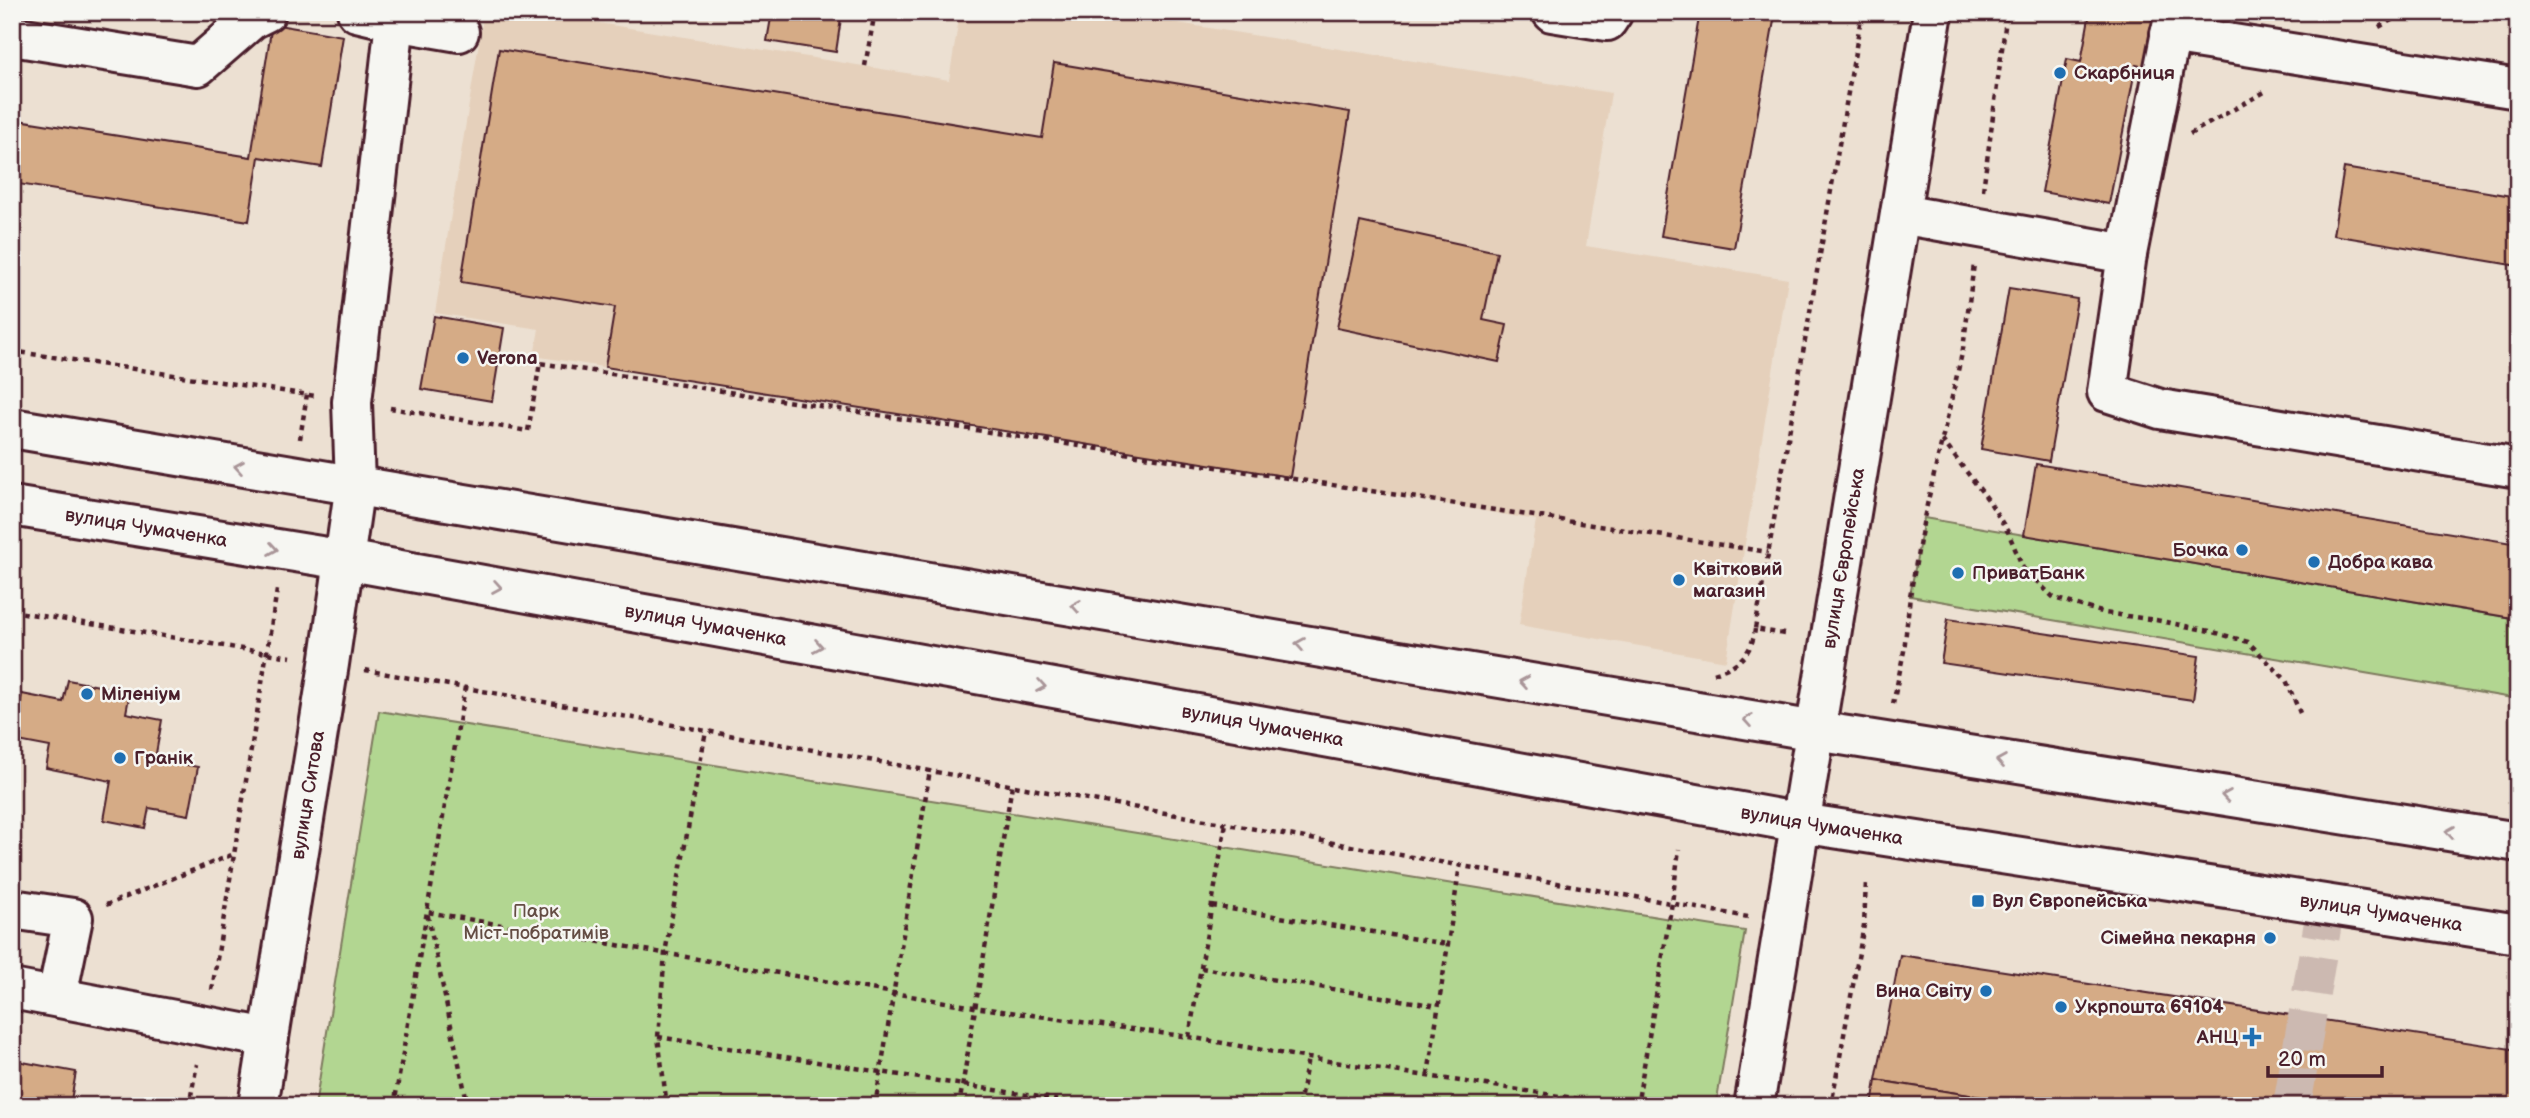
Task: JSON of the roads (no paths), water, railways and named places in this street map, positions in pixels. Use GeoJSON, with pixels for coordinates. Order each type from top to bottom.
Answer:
{"type":"FeatureCollection","features":[{"type":"Feature","properties":{"kind":"street"},"geometry":{"type":"LineString","coordinates":[[12,36],[198,66],[252,19],[266,12]]}},
{"type":"Feature","properties":{"kind":"street"},"geometry":{"type":"LineString","coordinates":[[357,12],[459,32]]}},
{"type":"Feature","properties":{"kind":"street"},"geometry":{"type":"LineString","coordinates":[[1552,12],[1607,21],[1613,12]]}},
{"type":"Feature","properties":{"kind":"street","name":"вулиця Європейська"},"geometry":{"type":"LineString","coordinates":[[1755,1106],[1933,12]]}},
{"type":"Feature","properties":{"kind":"street","name":"вулиця Ситова"},"geometry":{"type":"LineString","coordinates":[[258,1106],[355,484],[352,402],[395,21]]}},
{"type":"Feature","properties":{"kind":"street"},"geometry":{"type":"LineString","coordinates":[[2518,89],[2172,23],[2127,254],[2107,392],[2160,409],[2518,468]]}},
{"type":"Feature","properties":{"kind":"street"},"geometry":{"type":"LineString","coordinates":[[1900,214],[2127,254]]}},
{"type":"Feature","properties":{"kind":"street"},"geometry":{"type":"LineString","coordinates":[[12,428],[1816,732],[2518,842]]}},
{"type":"Feature","properties":{"kind":"street","name":"вулиця Чумаченка"},"geometry":{"type":"LineString","coordinates":[[12,506],[345,560],[1801,823],[2518,934]]}},
{"type":"Feature","properties":{"kind":"street"},"geometry":{"type":"LineString","coordinates":[[12,909],[72,918],[57,996]]}},
{"type":"Feature","properties":{"kind":"street"},"geometry":{"type":"LineString","coordinates":[[12,989],[269,1038]]}},
{"type":"Feature","properties":{"kind":"tunnel"},"geometry":{"type":"LineString","coordinates":[[2292,1106],[2326,905]]}},
{"type":"Feature","properties":{"kind":"place","name":"Скарбниця"},"geometry":{"type":"Point","coordinates":[2060,73]}},
{"type":"Feature","properties":{"kind":"place","name":"Verona"},"geometry":{"type":"Point","coordinates":[463,358]}},
{"type":"Feature","properties":{"kind":"place","name":"Бочка"},"geometry":{"type":"Point","coordinates":[2242,550]}},
{"type":"Feature","properties":{"kind":"place","name":"Добра кава"},"geometry":{"type":"Point","coordinates":[2314,562]}},
{"type":"Feature","properties":{"kind":"place","name":"ПриватБанк"},"geometry":{"type":"Point","coordinates":[1958,573]}},
{"type":"Feature","properties":{"kind":"place","name":"Квітковий магазин"},"geometry":{"type":"Point","coordinates":[1679,580]}},
{"type":"Feature","properties":{"kind":"place","name":"Міленіум"},"geometry":{"type":"Point","coordinates":[87,694]}},
{"type":"Feature","properties":{"kind":"place","name":"Гранік"},"geometry":{"type":"Point","coordinates":[120,758]}},
{"type":"Feature","properties":{"kind":"place","name":"Вул Європейська"},"geometry":{"type":"Point","coordinates":[1978,901]}},
{"type":"Feature","properties":{"kind":"place","name":"Сімейна пекарня"},"geometry":{"type":"Point","coordinates":[2270,938]}},
{"type":"Feature","properties":{"kind":"place","name":"Вина Світу"},"geometry":{"type":"Point","coordinates":[1986,991]}},
{"type":"Feature","properties":{"kind":"place","name":"Укрпошта 69104"},"geometry":{"type":"Point","coordinates":[2061,1007]}},
{"type":"Feature","properties":{"kind":"place","name":"АНЦ"},"geometry":{"type":"Point","coordinates":[2252,1037]}},
{"type":"Feature","properties":{"kind":"park label","name":"Парк Міст-побратимів"},"geometry":{"type":"Point","coordinates":[536,922]}}]}
